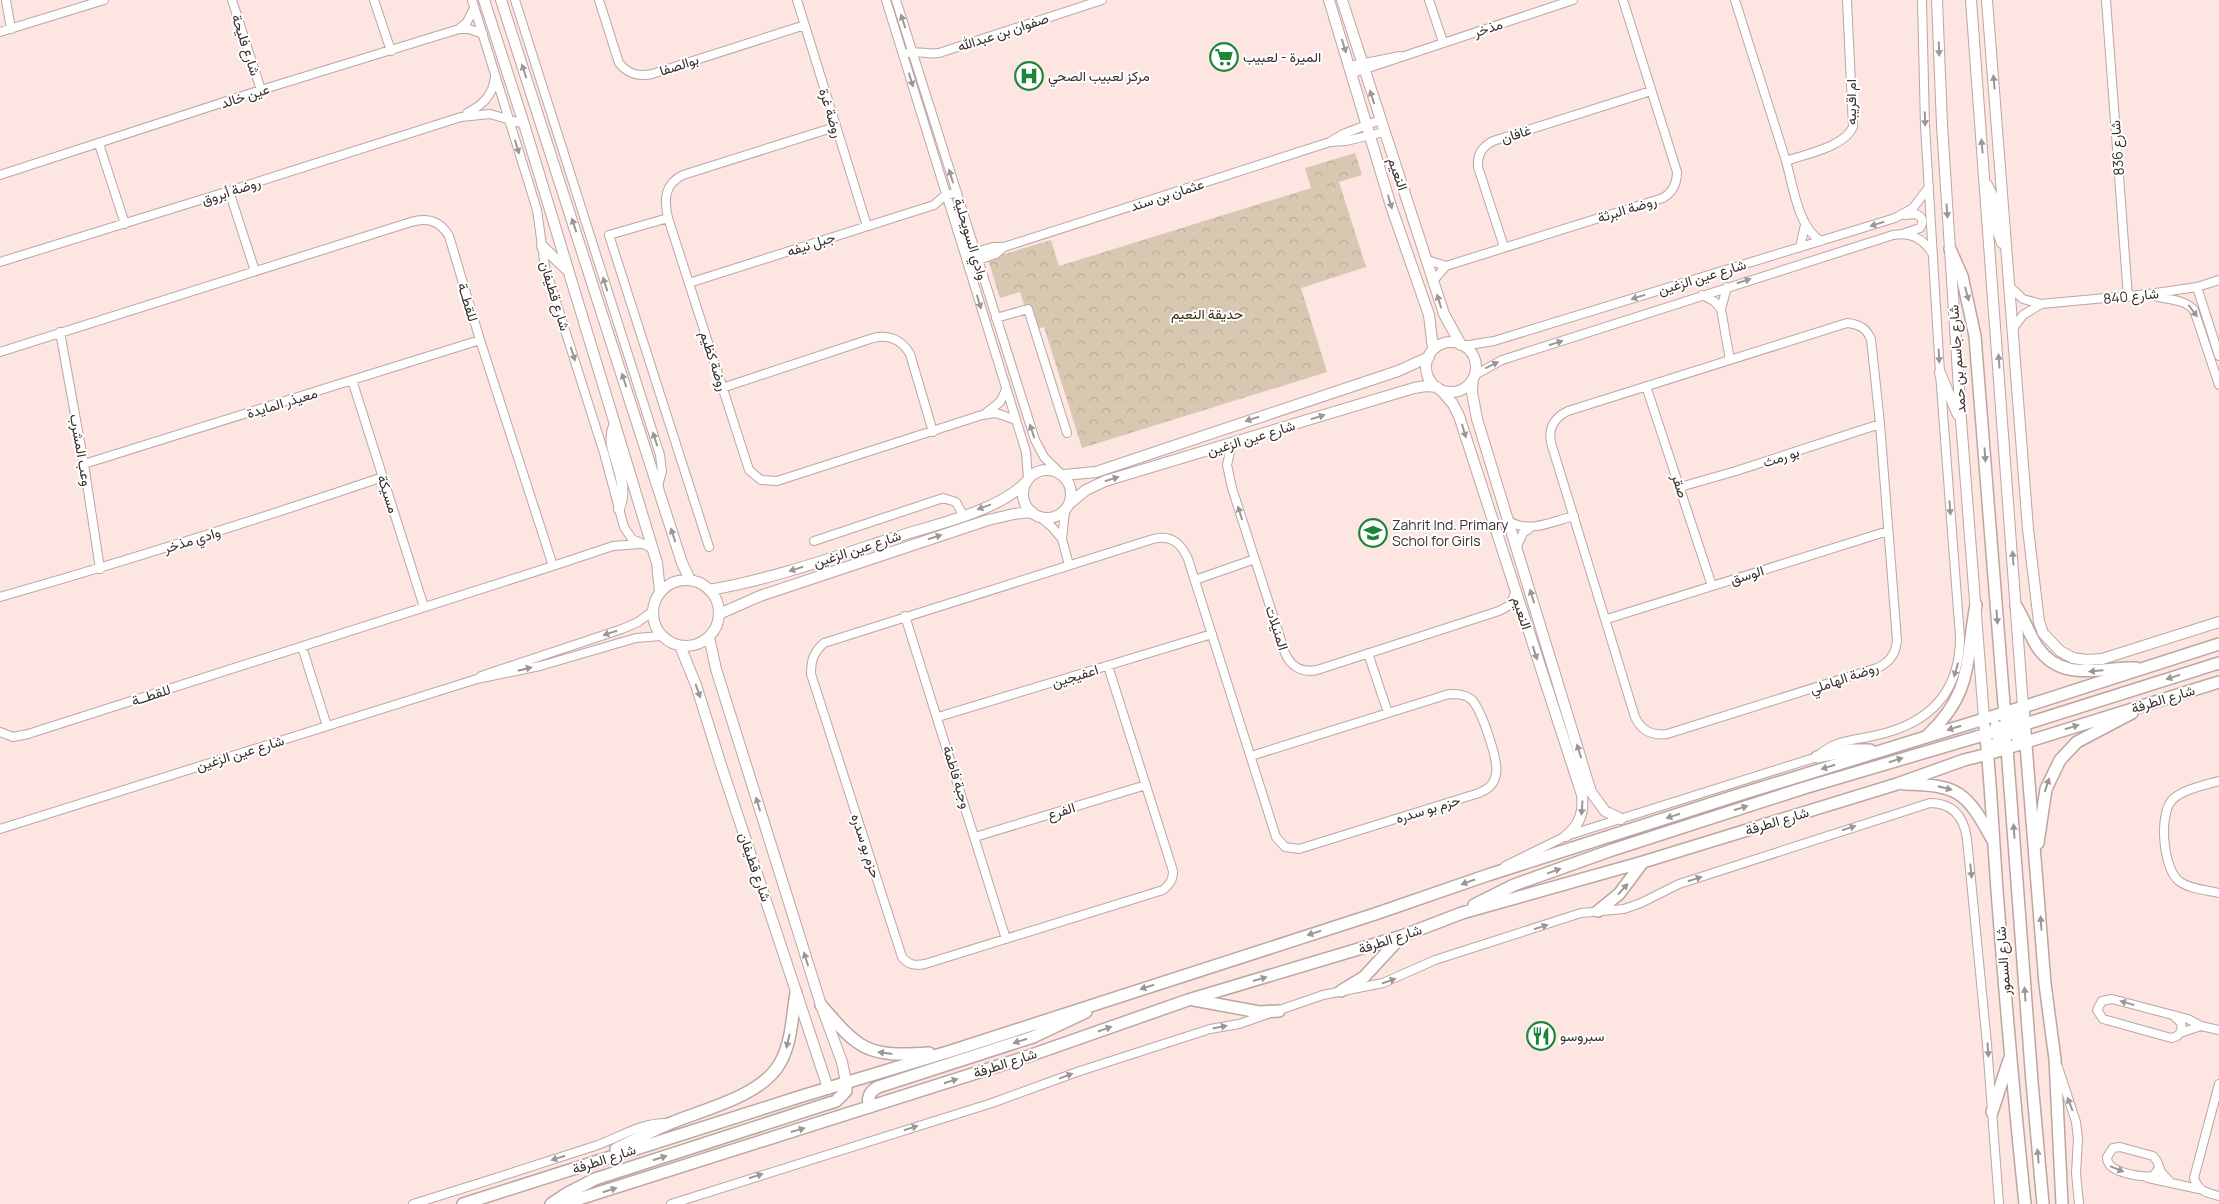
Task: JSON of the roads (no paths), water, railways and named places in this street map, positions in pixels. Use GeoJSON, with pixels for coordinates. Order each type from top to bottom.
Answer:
{"type":"FeatureCollection","features":[{"type":"Feature","properties":{"kind":"main road"},"geometry":{"type":"LineString","coordinates":[[1950,248],[1962,276],[1975,336],[2043,1204]]}},
{"type":"Feature","properties":{"kind":"main road"},"geometry":{"type":"LineString","coordinates":[[1924,738],[1946,716],[1966,679],[1976,605]]}},
{"type":"Feature","properties":{"kind":"main road"},"geometry":{"type":"LineString","coordinates":[[2016,606],[2038,647],[2060,665],[2082,672],[2145,668]]}},
{"type":"Feature","properties":{"kind":"main road","name":"شارع الطرفة"},"geometry":{"type":"LineString","coordinates":[[463,1204],[846,1082],[951,1051],[1375,914],[1488,875],[2219,644]]}},
{"type":"Feature","properties":{"kind":"main road"},"geometry":{"type":"LineString","coordinates":[[1462,913],[1514,885],[1612,850],[1851,774],[2005,730],[2219,663]]}},
{"type":"Feature","properties":{"kind":"main road","name":"شارع الطرفة"},"geometry":{"type":"LineString","coordinates":[[563,1204],[1020,1059],[1188,1000],[1402,936],[1462,913],[1643,862],[1897,784],[1964,760],[2219,682]]}},
{"type":"Feature","properties":{"kind":"main road"},"geometry":{"type":"LineString","coordinates":[[2023,707],[2045,984],[2055,1059],[2062,1204]]}},
{"type":"Feature","properties":{"kind":"main road"},"geometry":{"type":"LineString","coordinates":[[1988,754],[2023,707]]}},
{"type":"Feature","properties":{"kind":"main road"},"geometry":{"type":"LineString","coordinates":[[2035,850],[2040,835],[2046,789],[2060,760],[2077,742],[2119,722],[2139,707]]}},
{"type":"Feature","properties":{"kind":"main road"},"geometry":{"type":"LineString","coordinates":[[1984,718],[2026,742]]}},
{"type":"Feature","properties":{"kind":"main road","name":"شارع السمور"},"geometry":{"type":"LineString","coordinates":[[1984,718],[2010,1056],[2025,1204]]}},
{"type":"Feature","properties":{"kind":"main road"},"geometry":{"type":"LineString","coordinates":[[1817,757],[1851,750],[1884,750]]}},
{"type":"Feature","properties":{"kind":"main road"},"geometry":{"type":"LineString","coordinates":[[1897,784],[1942,787],[1965,797],[1976,809],[1993,840]]}},
{"type":"Feature","properties":{"kind":"main road"},"geometry":{"type":"LineString","coordinates":[[1598,911],[1620,894],[1643,862]]}},
{"type":"Feature","properties":{"kind":"main road"},"geometry":{"type":"LineString","coordinates":[[1341,991],[1364,977],[1402,936]]}},
{"type":"Feature","properties":{"kind":"main road"},"geometry":{"type":"LineString","coordinates":[[592,1162],[643,1135],[746,1092],[771,1076],[780,1063],[788,1042],[796,993]]}},
{"type":"Feature","properties":{"kind":"main road"},"geometry":{"type":"LineString","coordinates":[[870,1107],[869,1096],[878,1087],[1033,1037],[1072,1020],[1111,998]]}},
{"type":"Feature","properties":{"kind":"main road"},"geometry":{"type":"LineString","coordinates":[[1188,1000],[1260,1012],[1279,1011]]}},
{"type":"Feature","properties":{"kind":"main road"},"geometry":{"type":"LineString","coordinates":[[821,1006],[853,1041],[868,1050],[897,1054],[951,1051]]}},
{"type":"Feature","properties":{"kind":"main road"},"geometry":{"type":"LineString","coordinates":[[1992,1112],[2010,1056]]}},
{"type":"Feature","properties":{"kind":"main road"},"geometry":{"type":"LineString","coordinates":[[551,1204],[595,1179],[834,1102],[844,1094],[846,1082]]}},
{"type":"Feature","properties":{"kind":"main road"},"geometry":{"type":"LineString","coordinates":[[828,1088],[834,1102],[840,1107],[855,1112]]}},
{"type":"Feature","properties":{"kind":"street"},"geometry":{"type":"LineString","coordinates":[[6,0],[11,28]]}},
{"type":"Feature","properties":{"kind":"street"},"geometry":{"type":"LineString","coordinates":[[0,32],[104,0]]}},
{"type":"Feature","properties":{"kind":"street","name":"شارع فليحة"},"geometry":{"type":"LineString","coordinates":[[232,0],[261,90]]}},
{"type":"Feature","properties":{"kind":"street"},"geometry":{"type":"LineString","coordinates":[[374,0],[391,51]]}},
{"type":"Feature","properties":{"kind":"street","name":"شارع قطيفان"},"geometry":{"type":"LineString","coordinates":[[484,0],[524,124],[659,569],[660,592]]}},
{"type":"Feature","properties":{"kind":"street"},"geometry":{"type":"LineString","coordinates":[[501,0],[690,580]]}},
{"type":"Feature","properties":{"kind":"street"},"geometry":{"type":"LineString","coordinates":[[515,0],[660,455],[662,471],[658,486]]}},
{"type":"Feature","properties":{"kind":"street","name":"بوالصفا"},"geometry":{"type":"LineString","coordinates":[[599,0],[619,63],[624,69],[637,75],[652,74],[805,25]]}},
{"type":"Feature","properties":{"kind":"street","name":"روضة غرة"},"geometry":{"type":"LineString","coordinates":[[797,0],[867,226]]}},
{"type":"Feature","properties":{"kind":"street","name":"وادي السويحلية"},"geometry":{"type":"LineString","coordinates":[[886,0],[1026,452],[1027,480]]}},
{"type":"Feature","properties":{"kind":"street","name":"وادي السويحلية"},"geometry":{"type":"LineString","coordinates":[[896,0],[1034,440],[1044,457],[1061,473]]}},
{"type":"Feature","properties":{"kind":"street","name":"صفوان بن عبدالله"},"geometry":{"type":"LineString","coordinates":[[903,55],[912,52],[927,55],[939,53],[1102,0]]}},
{"type":"Feature","properties":{"kind":"street","name":"النعيم"},"geometry":{"type":"LineString","coordinates":[[1329,0],[1368,124],[1392,212],[1429,315],[1431,353]]}},
{"type":"Feature","properties":{"kind":"street","name":"النعيم"},"geometry":{"type":"LineString","coordinates":[[1342,0],[1444,314],[1462,345]]}},
{"type":"Feature","properties":{"kind":"street"},"geometry":{"type":"LineString","coordinates":[[1429,0],[1443,42]]}},
{"type":"Feature","properties":{"kind":"street","name":"مذخر"},"geometry":{"type":"LineString","coordinates":[[1351,70],[1391,62],[1402,56],[1443,42],[1573,0]]}},
{"type":"Feature","properties":{"kind":"street","name":"روضة البرثة"},"geometry":{"type":"LineString","coordinates":[[1446,266],[1663,198],[1676,184],[1677,172],[1623,0]]}},
{"type":"Feature","properties":{"kind":"street"},"geometry":{"type":"LineString","coordinates":[[1736,0],[1805,226],[1821,241]]}},
{"type":"Feature","properties":{"kind":"street","name":"ام اقريبه"},"geometry":{"type":"LineString","coordinates":[[1786,161],[1840,142],[1850,133],[1853,127],[1847,0]]}},
{"type":"Feature","properties":{"kind":"street","name":"شارع جاسم بن حمد"},"geometry":{"type":"LineString","coordinates":[[1922,0],[1924,98],[1933,255],[1960,637],[1957,667],[1948,689]]}},
{"type":"Feature","properties":{"kind":"street","name":"شارع جاسم بن حمد"},"geometry":{"type":"LineString","coordinates":[[1937,0],[1942,125],[1961,420],[1984,718]]}},
{"type":"Feature","properties":{"kind":"street"},"geometry":{"type":"LineString","coordinates":[[1971,0],[2023,707]]}},
{"type":"Feature","properties":{"kind":"street"},"geometry":{"type":"LineString","coordinates":[[1987,0],[2014,364],[2036,612],[2043,633],[2060,652],[2073,658],[2086,660],[2102,659],[2219,622]]}},
{"type":"Feature","properties":{"kind":"street","name":"شارع 836"},"geometry":{"type":"LineString","coordinates":[[2106,0],[2128,297]]}},
{"type":"Feature","properties":{"kind":"street"},"geometry":{"type":"LineString","coordinates":[[459,29],[467,22],[473,4]]}},
{"type":"Feature","properties":{"kind":"street","name":"شارع قطيفان"},"geometry":{"type":"LineString","coordinates":[[473,4],[537,210],[545,267],[627,533]]}},
{"type":"Feature","properties":{"kind":"street"},"geometry":{"type":"LineString","coordinates":[[459,29],[469,29],[482,34]]}},
{"type":"Feature","properties":{"kind":"street","name":"عين خالد"},"geometry":{"type":"LineString","coordinates":[[0,175],[261,90],[459,29]]}},
{"type":"Feature","properties":{"kind":"street","name":"روضة أبروق"},"geometry":{"type":"LineString","coordinates":[[461,117],[484,103],[494,85],[495,75]]}},
{"type":"Feature","properties":{"kind":"street","name":"غافان"},"geometry":{"type":"LineString","coordinates":[[1504,247],[1478,167],[1478,158],[1482,149],[1493,141],[1651,91]]}},
{"type":"Feature","properties":{"kind":"street","name":"روضة أبروق"},"geometry":{"type":"LineString","coordinates":[[0,262],[229,192],[461,117],[484,114],[524,124]]}},
{"type":"Feature","properties":{"kind":"street","name":"عثمان بن سند"},"geometry":{"type":"LineString","coordinates":[[1330,142],[1338,136],[1380,120]]}},
{"type":"Feature","properties":{"kind":"street","name":"روضة كظيم"},"geometry":{"type":"LineString","coordinates":[[835,127],[677,178],[666,193],[665,206],[668,218],[749,470],[754,476],[769,482],[933,432],[982,415],[996,413],[1016,420]]}},
{"type":"Feature","properties":{"kind":"street","name":"عثمان بن سند"},"geometry":{"type":"LineString","coordinates":[[965,255],[993,247],[1004,247],[1330,142],[1346,141],[1384,132]]}},
{"type":"Feature","properties":{"kind":"street"},"geometry":{"type":"LineString","coordinates":[[99,144],[125,224]]}},
{"type":"Feature","properties":{"kind":"street"},"geometry":{"type":"LineString","coordinates":[[1985,181],[1994,199],[1998,232],[2006,253]]}},
{"type":"Feature","properties":{"kind":"street","name":"شارع عين الزغين"},"geometry":{"type":"LineString","coordinates":[[1462,345],[1494,341],[1902,215],[1918,203],[1929,187]]}},
{"type":"Feature","properties":{"kind":"street"},"geometry":{"type":"LineString","coordinates":[[229,192],[254,271]]}},
{"type":"Feature","properties":{"kind":"street","name":"جبل نيفه"},"geometry":{"type":"LineString","coordinates":[[689,283],[934,205],[947,195],[957,192]]}},
{"type":"Feature","properties":{"kind":"street","name":"جبل نيفه"},"geometry":{"type":"LineString","coordinates":[[934,205],[950,206],[960,203]]}},
{"type":"Feature","properties":{"kind":"street"},"geometry":{"type":"LineString","coordinates":[[1902,215],[1916,214],[1922,218],[1920,228],[1906,233]]}},
{"type":"Feature","properties":{"kind":"street"},"geometry":{"type":"LineString","coordinates":[[668,218],[609,235],[709,547]]}},
{"type":"Feature","properties":{"kind":"street","name":"للقطــة"},"geometry":{"type":"LineString","coordinates":[[0,352],[420,219],[432,221],[441,226],[449,236],[480,340],[553,566]]}},
{"type":"Feature","properties":{"kind":"street"},"geometry":{"type":"LineString","coordinates":[[1800,247],[1805,226]]}},
{"type":"Feature","properties":{"kind":"street"},"geometry":{"type":"LineString","coordinates":[[1906,233],[1924,243],[1933,255]]}},
{"type":"Feature","properties":{"kind":"street","name":"شارع عين الزغين"},"geometry":{"type":"LineString","coordinates":[[1474,377],[1502,360],[1840,250],[1892,234],[1906,233]]}},
{"type":"Feature","properties":{"kind":"street"},"geometry":{"type":"LineString","coordinates":[[542,246],[567,270]]}},
{"type":"Feature","properties":{"kind":"street","name":"عثمان بن سند"},"geometry":{"type":"LineString","coordinates":[[968,263],[996,254],[1004,247]]}},
{"type":"Feature","properties":{"kind":"street"},"geometry":{"type":"LineString","coordinates":[[1427,260],[1446,266],[1433,281]]}},
{"type":"Feature","properties":{"kind":"street","name":"شارع 840"},"geometry":{"type":"LineString","coordinates":[[2008,286],[2023,299],[2041,304],[2128,297],[2196,287],[2219,280]]}},
{"type":"Feature","properties":{"kind":"street"},"geometry":{"type":"LineString","coordinates":[[1727,287],[1721,309],[1730,360]]}},
{"type":"Feature","properties":{"kind":"street"},"geometry":{"type":"LineString","coordinates":[[2196,287],[2219,356]]}},
{"type":"Feature","properties":{"kind":"street"},"geometry":{"type":"LineString","coordinates":[[2149,294],[2166,300],[2184,302],[2194,310],[2219,385]]}},
{"type":"Feature","properties":{"kind":"street"},"geometry":{"type":"LineString","coordinates":[[1702,295],[1714,301],[1721,309]]}},
{"type":"Feature","properties":{"kind":"street","name":"شارع 840"},"geometry":{"type":"LineString","coordinates":[[2012,330],[2023,314],[2041,304]]}},
{"type":"Feature","properties":{"kind":"street"},"geometry":{"type":"LineString","coordinates":[[996,318],[1028,309],[1067,433]]}},
{"type":"Feature","properties":{"kind":"street","name":"روضة الهاملي"},"geometry":{"type":"LineString","coordinates":[[1847,323],[1859,325],[1871,339],[1880,424],[1897,640],[1896,650],[1886,663],[1877,668],[1671,733],[1662,735],[1650,733],[1637,721],[1550,439],[1552,424],[1568,411],[1730,360],[1847,323]]}},
{"type":"Feature","properties":{"kind":"street","name":"وعب المشرب"},"geometry":{"type":"LineString","coordinates":[[60,332],[84,464],[100,569]]}},
{"type":"Feature","properties":{"kind":"street"},"geometry":{"type":"LineString","coordinates":[[722,388],[873,338],[889,337],[903,344],[910,354],[933,432]]}},
{"type":"Feature","properties":{"kind":"street","name":"معيذر المايدة"},"geometry":{"type":"LineString","coordinates":[[84,464],[480,340]]}},
{"type":"Feature","properties":{"kind":"street"},"geometry":{"type":"LineString","coordinates":[[1446,343],[1462,345],[1469,350],[1475,362],[1474,377],[1465,388],[1459,391],[1453,392],[1439,388],[1428,377],[1427,370],[1431,353],[1446,343]]}},
{"type":"Feature","properties":{"kind":"street","name":"شارع عين الزغين"},"geometry":{"type":"LineString","coordinates":[[1061,473],[1096,472],[1388,374],[1431,353]]}},
{"type":"Feature","properties":{"kind":"street"},"geometry":{"type":"LineString","coordinates":[[2001,395],[2014,364]]}},
{"type":"Feature","properties":{"kind":"street"},"geometry":{"type":"LineString","coordinates":[[1940,372],[1961,420]]}},
{"type":"Feature","properties":{"kind":"street","name":"النعيم"},"geometry":{"type":"LineString","coordinates":[[1474,377],[1472,392],[1477,419],[1592,792],[1605,812],[1621,819]]}},
{"type":"Feature","properties":{"kind":"street","name":"مسيكة"},"geometry":{"type":"LineString","coordinates":[[352,380],[424,607]]}},
{"type":"Feature","properties":{"kind":"street","name":"شارع عين الزغين"},"geometry":{"type":"LineString","coordinates":[[1068,507],[1080,494],[1099,484],[1414,388],[1426,386],[1439,388]]}},
{"type":"Feature","properties":{"kind":"street","name":"صقر"},"geometry":{"type":"LineString","coordinates":[[1646,386],[1712,586]]}},
{"type":"Feature","properties":{"kind":"street","name":"النعيم"},"geometry":{"type":"LineString","coordinates":[[1439,388],[1453,404],[1459,416],[1515,594],[1582,795],[1583,811],[1580,819],[1577,826],[1566,836]]}},
{"type":"Feature","properties":{"kind":"street","name":"روضة كظيم"},"geometry":{"type":"LineString","coordinates":[[982,415],[1000,402],[1006,390]]}},
{"type":"Feature","properties":{"kind":"street","name":"بو رمث"},"geometry":{"type":"LineString","coordinates":[[1680,487],[1736,471],[1880,424]]}},
{"type":"Feature","properties":{"kind":"street"},"geometry":{"type":"LineString","coordinates":[[615,425],[611,435],[612,445],[621,474],[623,488],[619,509]]}},
{"type":"Feature","properties":{"kind":"street","name":"المنيلات"},"geometry":{"type":"LineString","coordinates":[[1232,443],[1228,458],[1228,473],[1287,658],[1295,667],[1312,671],[1474,619],[1506,607],[1515,594]]}},
{"type":"Feature","properties":{"kind":"street"},"geometry":{"type":"LineString","coordinates":[[1062,539],[1072,491],[1061,473],[1045,469],[1027,480],[1023,489],[1024,502],[1036,515],[1052,527],[1062,539],[1069,565]]}},
{"type":"Feature","properties":{"kind":"street","name":"وادي مذخر"},"geometry":{"type":"LineString","coordinates":[[0,597],[100,569],[383,477]]}},
{"type":"Feature","properties":{"kind":"street","name":"شارع عين الزغين"},"geometry":{"type":"LineString","coordinates":[[709,590],[758,581],[963,515],[1003,500],[1027,480]]}},
{"type":"Feature","properties":{"kind":"street"},"geometry":{"type":"LineString","coordinates":[[814,541],[943,498],[956,502],[963,515]]}},
{"type":"Feature","properties":{"kind":"street"},"geometry":{"type":"LineString","coordinates":[[1036,515],[1053,518],[1068,507]]}},
{"type":"Feature","properties":{"kind":"street","name":"شارع عين الزغين"},"geometry":{"type":"LineString","coordinates":[[719,614],[760,596],[988,520],[1014,514],[1036,515]]}},
{"type":"Feature","properties":{"kind":"street"},"geometry":{"type":"LineString","coordinates":[[1516,546],[1523,533],[1531,528],[1574,516]]}},
{"type":"Feature","properties":{"kind":"street"},"geometry":{"type":"LineString","coordinates":[[1509,521],[1517,526],[1531,528]]}},
{"type":"Feature","properties":{"kind":"street","name":"الوسق"},"geometry":{"type":"LineString","coordinates":[[1607,619],[1888,531]]}},
{"type":"Feature","properties":{"kind":"street"},"geometry":{"type":"LineString","coordinates":[[627,533],[640,544],[652,548]]}},
{"type":"Feature","properties":{"kind":"street","name":"للقطــة"},"geometry":{"type":"LineString","coordinates":[[613,546],[627,533]]}},
{"type":"Feature","properties":{"kind":"street","name":"حزم بو سدره"},"geometry":{"type":"LineString","coordinates":[[1108,666],[1173,871],[1173,879],[1169,885],[1164,890],[925,964],[916,966],[908,963],[902,957],[811,674],[811,661],[815,651],[824,642],[1153,539],[1165,538],[1175,540],[1181,545],[1195,580],[1276,837],[1285,847],[1299,849],[1479,793],[1491,785],[1495,777],[1497,765],[1479,709],[1471,700],[1460,694],[1449,694],[1251,756]]}},
{"type":"Feature","properties":{"kind":"street","name":"للقطــة"},"geometry":{"type":"LineString","coordinates":[[0,733],[13,737],[28,734],[613,546],[640,544]]}},
{"type":"Feature","properties":{"kind":"street"},"geometry":{"type":"LineString","coordinates":[[1195,580],[1255,559]]}},
{"type":"Feature","properties":{"kind":"street"},"geometry":{"type":"LineString","coordinates":[[690,580],[704,585],[709,590],[717,601],[719,614],[716,628],[709,637],[694,645],[680,646],[662,636],[654,624],[653,611],[660,592],[674,582],[690,580]]}},
{"type":"Feature","properties":{"kind":"street","name":"شارع عين الزغين"},"geometry":{"type":"LineString","coordinates":[[477,679],[491,672],[622,629],[638,622],[653,611]]}},
{"type":"Feature","properties":{"kind":"street","name":"وجبة فاطمة"},"geometry":{"type":"LineString","coordinates":[[906,616],[976,837],[1006,939]]}},
{"type":"Feature","properties":{"kind":"street","name":"اعفيجين"},"geometry":{"type":"LineString","coordinates":[[938,717],[1212,634]]}},
{"type":"Feature","properties":{"kind":"street","name":"شارع عين الزغين"},"geometry":{"type":"LineString","coordinates":[[1,827],[477,679],[540,666],[636,638],[662,636]]}},
{"type":"Feature","properties":{"kind":"street"},"geometry":{"type":"LineString","coordinates":[[709,637],[716,669],[821,1006],[842,1062],[846,1082]]}},
{"type":"Feature","properties":{"kind":"street","name":"شارع قطيفان"},"geometry":{"type":"LineString","coordinates":[[680,646],[696,685],[828,1088]]}},
{"type":"Feature","properties":{"kind":"street"},"geometry":{"type":"LineString","coordinates":[[302,647],[328,726]]}},
{"type":"Feature","properties":{"kind":"street"},"geometry":{"type":"LineString","coordinates":[[1368,653],[1388,713]]}},
{"type":"Feature","properties":{"kind":"street","name":"شارع الطرفة"},"geometry":{"type":"LineString","coordinates":[[1488,875],[1529,852],[1566,836],[1817,757],[1831,745],[1889,732],[1916,722],[1931,711],[1948,689]]}},
{"type":"Feature","properties":{"kind":"street"},"geometry":{"type":"LineString","coordinates":[[2219,781],[2177,796],[2166,808],[2164,819],[2168,863],[2172,873],[2183,884],[2219,894]]}},
{"type":"Feature","properties":{"kind":"street","name":"الفرع"},"geometry":{"type":"LineString","coordinates":[[976,837],[1146,784]]}},
{"type":"Feature","properties":{"kind":"street","name":"شارع الطرفة"},"geometry":{"type":"LineString","coordinates":[[671,1204],[992,1103],[1077,1072],[1192,1035],[1239,1024],[1322,995],[1383,983],[1435,960],[1580,913],[1613,911],[1632,906],[1679,884],[1920,805],[1938,803],[1954,809]]}},
{"type":"Feature","properties":{"kind":"street","name":"شارع السمور"},"geometry":{"type":"LineString","coordinates":[[1954,809],[1965,824],[1967,838],[1999,1204]]}},
{"type":"Feature","properties":{"kind":"street"},"geometry":{"type":"LineString","coordinates":[[2201,1026],[2171,1038],[2103,1019],[2097,1010],[2102,1000],[2108,998],[2188,1019],[2201,1026],[2219,1030]]}},
{"type":"Feature","properties":{"kind":"street"},"geometry":{"type":"LineString","coordinates":[[2174,1016],[2182,1023],[2180,1033]]}},
{"type":"Feature","properties":{"kind":"street"},"geometry":{"type":"LineString","coordinates":[[2055,1059],[2076,1122],[2078,1139],[2076,1172],[2079,1204]]}},
{"type":"Feature","properties":{"kind":"street"},"geometry":{"type":"LineString","coordinates":[[2200,1189],[2195,1182],[2194,1175],[2219,1084]]}},
{"type":"Feature","properties":{"kind":"street","name":"شارع الطرفة"},"geometry":{"type":"LineString","coordinates":[[413,1204],[597,1146],[637,1128],[658,1123],[671,1123]]}},
{"type":"Feature","properties":{"kind":"street"},"geometry":{"type":"LineString","coordinates":[[2171,1182],[2158,1168],[2155,1158],[2150,1155],[2120,1147],[2110,1150],[2107,1157],[2110,1166],[2146,1177],[2200,1189],[2219,1196]]}},
{"type":"Feature","properties":{"kind":"street"},"geometry":{"type":"LineString","coordinates":[[2146,1177],[2154,1175],[2158,1168]]}},
{"type":"Feature","properties":{"kind":"place","name":"الميرة - لعبيب"},"geometry":{"type":"Point","coordinates":[1224,57]}},
{"type":"Feature","properties":{"kind":"place","name":"مركز لعبيب الصحي"},"geometry":{"type":"Point","coordinates":[1029,76]}},
{"type":"Feature","properties":{"kind":"place","name":"Zahrit Ind. Primary Schol for Girls"},"geometry":{"type":"Point","coordinates":[1373,533]}},
{"type":"Feature","properties":{"kind":"place","name":"سبروسو"},"geometry":{"type":"Point","coordinates":[1541,1036]}},
{"type":"Feature","properties":{"kind":"park label","name":"حديقة النعيم"},"geometry":{"type":"Point","coordinates":[1207,314]}}]}
